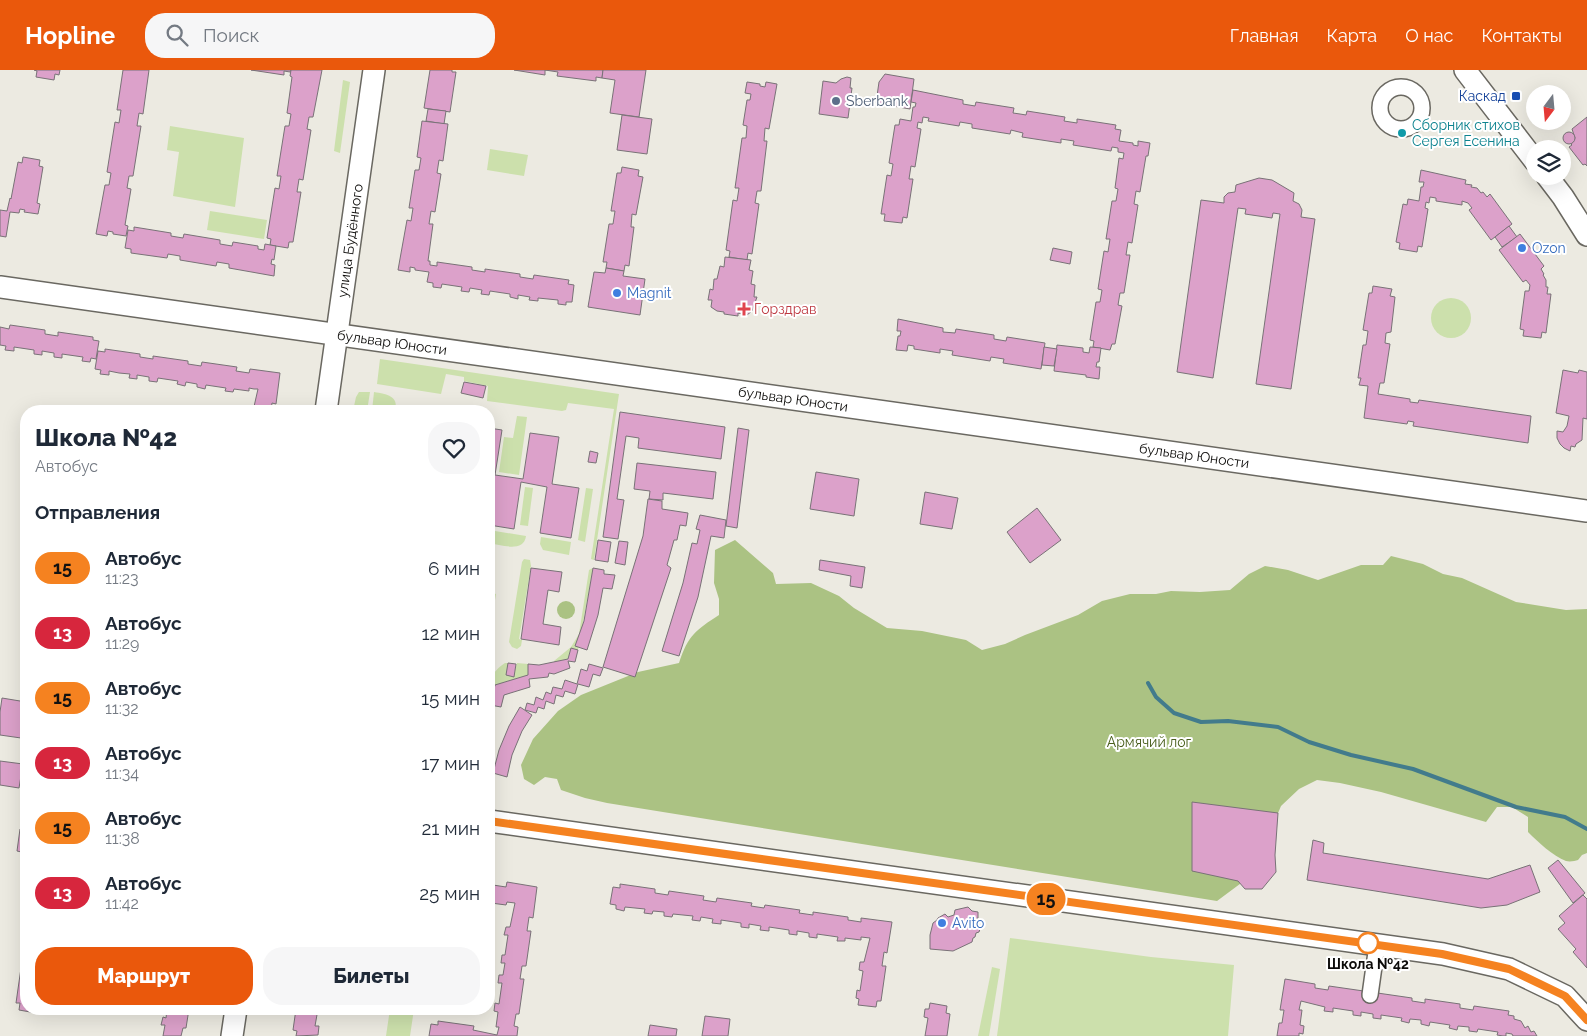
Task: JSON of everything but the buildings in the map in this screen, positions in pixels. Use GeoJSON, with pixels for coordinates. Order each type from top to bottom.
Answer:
{"type":"FeatureCollection","features":[{"type":"Feature","properties":{"kind":"street","name":"улица Будённого"},"geometry":{"type":"LineString","coordinates":[[327,405],[374,70]]}},
{"type":"Feature","properties":{"kind":"street"},"geometry":{"type":"LineString","coordinates":[[1465,70],[1526,149]]}},
{"type":"Feature","properties":{"kind":"street"},"geometry":{"type":"LineString","coordinates":[[1553,185],[1587,235]]}},
{"type":"Feature","properties":{"kind":"street","name":"бульвар Юности"},"geometry":{"type":"LineString","coordinates":[[0,287],[1587,511]]}},
{"type":"Feature","properties":{"kind":"street"},"geometry":{"type":"LineString","coordinates":[[495,822],[1442,954],[1509,969],[1565,996],[1587,1020]]}},
{"type":"Feature","properties":{"kind":"street"},"geometry":{"type":"LineString","coordinates":[[1370,995],[1377,944]]}},
{"type":"Feature","properties":{"kind":"street"},"geometry":{"type":"LineString","coordinates":[[232,1036],[235,1015]]}},
{"type":"Feature","properties":{"kind":"green space"},"geometry":{"type":"Polygon","coordinates":[[[343,80],[350,82],[340,153],[334,151],[343,80]]]}},
{"type":"Feature","properties":{"kind":"green space"},"geometry":{"type":"Polygon","coordinates":[[[170,126],[244,138],[235,207],[173,196],[179,152],[167,150],[170,126]]]}},
{"type":"Feature","properties":{"kind":"green space"},"geometry":{"type":"Polygon","coordinates":[[[490,149],[528,155],[524,176],[487,170],[490,149]]]}},
{"type":"Feature","properties":{"kind":"green space"},"geometry":{"type":"Polygon","coordinates":[[[210,211],[267,220],[264,239],[207,230],[210,211]]]}},
{"type":"Feature","properties":{"kind":"green space"},"geometry":{"type":"Polygon","coordinates":[[[1455,298],[1462,301],[1468,307],[1471,318],[1470,326],[1462,335],[1455,338],[1447,338],[1440,335],[1432,326],[1431,314],[1434,307],[1443,299],[1455,298]]]}},
{"type":"Feature","properties":{"kind":"green space"},"geometry":{"type":"Polygon","coordinates":[[[380,359],[619,394],[594,560],[591,559],[614,409],[568,403],[566,410],[562,411],[487,401],[488,386],[464,381],[464,377],[446,374],[441,394],[377,384],[380,359]]]}},
{"type":"Feature","properties":{"kind":"green space"},"geometry":{"type":"Polygon","coordinates":[[[359,392],[370,392],[368,405],[354,405],[359,392]]]}},
{"type":"Feature","properties":{"kind":"green space"},"geometry":{"type":"Polygon","coordinates":[[[374,392],[391,397],[394,399],[396,405],[373,405],[374,392]]]}},
{"type":"Feature","properties":{"kind":"green space"},"geometry":{"type":"Polygon","coordinates":[[[517,416],[527,417],[519,475],[499,472],[504,437],[513,438],[517,416]]]}},
{"type":"Feature","properties":{"kind":"green space"},"geometry":{"type":"Polygon","coordinates":[[[525,487],[533,488],[528,526],[520,525],[525,487]]]}},
{"type":"Feature","properties":{"kind":"green space"},"geometry":{"type":"Polygon","coordinates":[[[586,488],[593,489],[585,542],[578,540],[586,488]]]}},
{"type":"Feature","properties":{"kind":"green space"},"geometry":{"type":"Polygon","coordinates":[[[495,531],[526,536],[521,545],[505,546],[495,544],[495,531]]]}},
{"type":"Feature","properties":{"kind":"green space"},"geometry":{"type":"Polygon","coordinates":[[[541,537],[571,542],[569,555],[543,550],[540,544],[541,537]]]}},
{"type":"Feature","properties":{"kind":"green space","name":"Армячий лог"},"geometry":{"type":"Polygon","coordinates":[[[735,540],[773,573],[776,584],[811,583],[839,596],[854,608],[887,628],[922,631],[966,640],[982,650],[1005,644],[1078,615],[1102,601],[1130,594],[1230,590],[1249,574],[1265,566],[1288,570],[1318,580],[1361,565],[1383,565],[1391,556],[1423,564],[1443,574],[1462,578],[1516,602],[1566,610],[1587,609],[1587,853],[1578,860],[1572,861],[1566,861],[1556,856],[1528,832],[1528,817],[1512,807],[1497,807],[1486,822],[1381,792],[1317,780],[1299,789],[1281,806],[1252,875],[1217,901],[607,803],[561,790],[557,779],[545,777],[534,785],[524,779],[521,765],[533,739],[558,711],[581,695],[638,672],[679,663],[686,646],[694,634],[719,615],[719,599],[714,583],[715,550],[735,540]]]}},
{"type":"Feature","properties":{"kind":"green space"},"geometry":{"type":"Polygon","coordinates":[[[524,559],[530,560],[531,566],[519,639],[522,640],[521,646],[517,649],[512,647],[509,642],[524,559]]]}},
{"type":"Feature","properties":{"kind":"green space"},"geometry":{"type":"Polygon","coordinates":[[[593,568],[578,650],[571,648],[568,659],[554,662],[571,647],[579,634],[589,570],[593,568]]]}},
{"type":"Feature","properties":{"kind":"green space"},"geometry":{"type":"Polygon","coordinates":[[[566,601],[574,606],[575,610],[570,618],[566,619],[558,614],[557,610],[562,602],[566,601]]]}},
{"type":"Feature","properties":{"kind":"green space"},"geometry":{"type":"Polygon","coordinates":[[[508,663],[506,675],[513,677],[517,663],[528,664],[528,675],[495,685],[495,672],[508,663]]]}},
{"type":"Feature","properties":{"kind":"green space"},"geometry":{"type":"Polygon","coordinates":[[[1010,938],[1151,957],[1234,965],[1228,1036],[997,1036],[1010,938]]]}},
{"type":"Feature","properties":{"kind":"green space"},"geometry":{"type":"Polygon","coordinates":[[[992,967],[1000,969],[989,1036],[978,1036],[992,967]]]}},
{"type":"Feature","properties":{"kind":"green space"},"geometry":{"type":"Polygon","coordinates":[[[389,1015],[413,1015],[410,1036],[386,1036],[389,1015]]]}},
{"type":"Feature","properties":{"kind":"waterway"},"geometry":{"type":"LineString","coordinates":[[1148,683],[1156,697],[1174,713],[1201,722],[1228,721],[1278,727],[1309,742],[1351,755],[1413,769],[1516,807],[1565,817],[1587,829]]}},
{"type":"Feature","properties":{"kind":"bus line","name":"15"},"geometry":{"type":"LineString","coordinates":[[495,822],[1442,954],[1509,969],[1565,996],[1587,1020]]}},
{"type":"Feature","properties":{"kind":"place","name":"Каскад"},"geometry":{"type":"Point","coordinates":[1516,96]}},
{"type":"Feature","properties":{"kind":"place","name":"Sberbank"},"geometry":{"type":"Point","coordinates":[836,101]}},
{"type":"Feature","properties":{"kind":"place","name":"Сборник стихов Сергея Есенина"},"geometry":{"type":"Point","coordinates":[1402,133]}},
{"type":"Feature","properties":{"kind":"place","name":"Ozon"},"geometry":{"type":"Point","coordinates":[1522,248]}},
{"type":"Feature","properties":{"kind":"place","name":"Magnit"},"geometry":{"type":"Point","coordinates":[617,293]}},
{"type":"Feature","properties":{"kind":"place","name":"Горздрав"},"geometry":{"type":"Point","coordinates":[744,309]}},
{"type":"Feature","properties":{"kind":"place","name":"Avito"},"geometry":{"type":"Point","coordinates":[942,923]}},
{"type":"Feature","properties":{"kind":"place","name":"Школа №42"},"geometry":{"type":"Point","coordinates":[1368,943]}}]}
